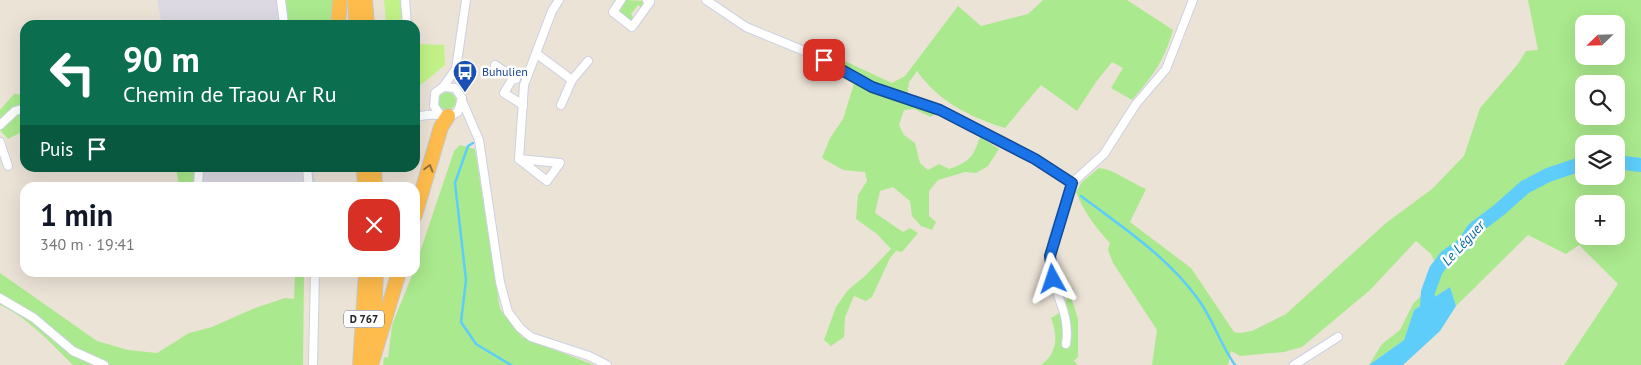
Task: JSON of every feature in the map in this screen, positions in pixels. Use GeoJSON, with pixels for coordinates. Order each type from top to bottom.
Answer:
{"type":"FeatureCollection","features":[{"type":"Feature","properties":{"kind":"highway"},"geometry":{"type":"LineString","coordinates":[[338,20],[340,0]]}},
{"type":"Feature","properties":{"kind":"highway"},"geometry":{"type":"LineString","coordinates":[[355,0],[356,20]]}},
{"type":"Feature","properties":{"kind":"highway"},"geometry":{"type":"LineString","coordinates":[[366,0],[367,20]]}},
{"type":"Feature","properties":{"kind":"highway"},"geometry":{"type":"LineString","coordinates":[[420,197],[440,126],[447,114]]}},
{"type":"Feature","properties":{"kind":"highway","name":"D 767"},"geometry":{"type":"LineString","coordinates":[[360,365],[366,277]]}},
{"type":"Feature","properties":{"kind":"highway","name":"D 767"},"geometry":{"type":"LineString","coordinates":[[371,365],[376,277]]}},
{"type":"Feature","properties":{"kind":"highway"},"geometry":{"type":"LineString","coordinates":[[371,365],[397,277]]}},
{"type":"Feature","properties":{"kind":"street"},"geometry":{"type":"LineString","coordinates":[[281,0],[283,20]]}},
{"type":"Feature","properties":{"kind":"street"},"geometry":{"type":"LineString","coordinates":[[406,0],[407,20]]}},
{"type":"Feature","properties":{"kind":"street"},"geometry":{"type":"LineString","coordinates":[[466,0],[456,68],[463,103],[479,140],[500,282],[508,312],[520,328],[531,337],[589,356],[607,365]]}},
{"type":"Feature","properties":{"kind":"street"},"geometry":{"type":"LineString","coordinates":[[519,159],[524,85],[538,54],[552,11],[559,0]]}},
{"type":"Feature","properties":{"kind":"street"},"geometry":{"type":"LineString","coordinates":[[621,0],[613,12],[632,27],[650,2],[647,0]]}},
{"type":"Feature","properties":{"kind":"street"},"geometry":{"type":"LineString","coordinates":[[706,0],[746,27],[808,52],[872,87],[940,110],[1028,156],[1072,183]]}},
{"type":"Feature","properties":{"kind":"street"},"geometry":{"type":"LineString","coordinates":[[1066,344],[1067,319],[1053,279],[1050,256],[1072,183],[1104,154],[1132,109],[1166,69],[1193,0]]}},
{"type":"Feature","properties":{"kind":"street"},"geometry":{"type":"LineString","coordinates":[[538,54],[572,80]]}},
{"type":"Feature","properties":{"kind":"street"},"geometry":{"type":"LineString","coordinates":[[561,105],[572,80],[588,61]]}},
{"type":"Feature","properties":{"kind":"street"},"geometry":{"type":"LineString","coordinates":[[495,65],[524,85]]}},
{"type":"Feature","properties":{"kind":"street"},"geometry":{"type":"LineString","coordinates":[[420,113],[443,87],[456,68]]}},
{"type":"Feature","properties":{"kind":"street"},"geometry":{"type":"LineString","coordinates":[[514,78],[504,93],[523,105]]}},
{"type":"Feature","properties":{"kind":"street"},"geometry":{"type":"LineString","coordinates":[[443,87],[455,88],[461,94]]}},
{"type":"Feature","properties":{"kind":"street"},"geometry":{"type":"LineString","coordinates":[[433,97],[434,106],[447,114]]}},
{"type":"Feature","properties":{"kind":"street"},"geometry":{"type":"LineString","coordinates":[[447,114],[463,103]]}},
{"type":"Feature","properties":{"kind":"street"},"geometry":{"type":"LineString","coordinates":[[0,125],[15,111],[20,110]]}},
{"type":"Feature","properties":{"kind":"street"},"geometry":{"type":"LineString","coordinates":[[420,117],[447,114],[463,116],[473,124]]}},
{"type":"Feature","properties":{"kind":"street"},"geometry":{"type":"LineString","coordinates":[[0,142],[8,166]]}},
{"type":"Feature","properties":{"kind":"street"},"geometry":{"type":"LineString","coordinates":[[519,159],[528,160],[560,163],[547,181],[519,159]]}},
{"type":"Feature","properties":{"kind":"street"},"geometry":{"type":"LineString","coordinates":[[312,365],[315,277]]}},
{"type":"Feature","properties":{"kind":"street"},"geometry":{"type":"LineString","coordinates":[[0,298],[34,318],[73,351],[104,365]]}},
{"type":"Feature","properties":{"kind":"street"},"geometry":{"type":"LineString","coordinates":[[1294,365],[1338,337]]}},
{"type":"Feature","properties":{"kind":"shaded area"},"geometry":{"type":"Polygon","coordinates":[[[157,0],[285,0],[287,20],[161,20],[157,0]]]}},
{"type":"Feature","properties":{"kind":"shaded area"},"geometry":{"type":"Polygon","coordinates":[[[195,172],[313,172],[316,182],[195,182],[195,172]]]}},
{"type":"Feature","properties":{"kind":"green space"},"geometry":{"type":"Polygon","coordinates":[[[285,0],[333,0],[331,20],[287,20],[285,0]]]}},
{"type":"Feature","properties":{"kind":"green space"},"geometry":{"type":"Polygon","coordinates":[[[384,0],[402,0],[404,19],[386,20],[384,0]]]}},
{"type":"Feature","properties":{"kind":"green space"},"geometry":{"type":"Polygon","coordinates":[[[625,0],[644,1],[642,8],[638,5],[631,14],[634,19],[629,20],[619,12],[625,0]]]}},
{"type":"Feature","properties":{"kind":"green space"},"geometry":{"type":"Polygon","coordinates":[[[1043,0],[1127,0],[1173,30],[1166,51],[1157,68],[1132,100],[1111,88],[1123,68],[1112,62],[1077,111],[1041,85],[1005,128],[980,119],[945,100],[917,71],[909,82],[906,104],[935,114],[931,117],[914,109],[904,110],[899,125],[904,135],[915,143],[920,163],[928,170],[939,164],[949,169],[956,166],[966,161],[972,155],[980,137],[999,149],[988,166],[976,173],[965,172],[938,180],[929,191],[929,216],[936,222],[932,230],[921,226],[912,216],[910,201],[893,187],[880,191],[875,213],[903,232],[910,228],[918,233],[902,252],[896,251],[890,258],[872,297],[866,301],[854,296],[845,317],[844,337],[831,346],[824,340],[836,307],[848,290],[865,276],[891,249],[877,234],[856,219],[858,195],[867,181],[865,172],[843,170],[822,158],[830,138],[843,119],[854,84],[841,77],[836,57],[892,83],[905,76],[958,6],[981,26],[1028,14],[1043,0]]]}},
{"type":"Feature","properties":{"kind":"green space"},"geometry":{"type":"Polygon","coordinates":[[[1528,0],[1641,0],[1641,365],[1564,365],[1618,284],[1579,245],[1566,254],[1528,235],[1456,306],[1450,287],[1414,310],[1404,340],[1369,365],[1382,344],[1400,330],[1413,304],[1441,275],[1431,254],[1416,241],[1370,290],[1302,347],[1284,352],[1240,356],[1231,351],[1228,365],[1152,365],[1157,330],[1113,263],[1108,250],[1110,243],[1090,219],[1083,206],[1076,192],[1082,182],[1099,168],[1117,174],[1146,189],[1130,222],[1191,268],[1234,332],[1252,331],[1286,314],[1386,223],[1432,189],[1464,156],[1480,108],[1518,64],[1526,51],[1538,50],[1528,0]]]}},
{"type":"Feature","properties":{"kind":"green space"},"geometry":{"type":"Polygon","coordinates":[[[420,44],[444,45],[445,65],[420,85],[420,44]]]}},
{"type":"Feature","properties":{"kind":"green space"},"geometry":{"type":"Polygon","coordinates":[[[447,92],[455,97],[456,101],[451,109],[447,110],[439,105],[438,101],[443,93],[447,92]]]}},
{"type":"Feature","properties":{"kind":"green space"},"geometry":{"type":"Polygon","coordinates":[[[14,94],[20,95],[20,133],[8,139],[0,130],[0,110],[14,94]]]}},
{"type":"Feature","properties":{"kind":"green space"},"geometry":{"type":"Polygon","coordinates":[[[460,145],[475,149],[500,309],[522,337],[594,365],[383,365],[384,357],[388,358],[392,325],[411,277],[420,277],[420,252],[454,151],[460,145]]]}},
{"type":"Feature","properties":{"kind":"green space"},"geometry":{"type":"Polygon","coordinates":[[[177,172],[195,172],[195,182],[178,182],[177,172]]]}},
{"type":"Feature","properties":{"kind":"green space"},"geometry":{"type":"Polygon","coordinates":[[[0,273],[97,341],[128,350],[157,353],[189,333],[212,327],[255,308],[285,298],[294,299],[295,277],[304,277],[303,365],[73,365],[30,324],[0,305],[0,273]]]}},
{"type":"Feature","properties":{"kind":"green space"},"geometry":{"type":"Polygon","coordinates":[[[1070,294],[1078,319],[1078,357],[1074,361],[1078,365],[1041,365],[1051,355],[1055,344],[1055,331],[1051,318],[1058,314],[1070,294]]]}},
{"type":"Feature","properties":{"kind":"water"},"geometry":{"type":"Polygon","coordinates":[[[1450,287],[1456,306],[1440,331],[1403,365],[1369,365],[1404,340],[1414,310],[1450,287]]]}},
{"type":"Feature","properties":{"kind":"waterway"},"geometry":{"type":"LineString","coordinates":[[473,143],[468,146],[455,183],[466,280],[461,322],[476,344],[511,365]]}},
{"type":"Feature","properties":{"kind":"waterway","name":"Le Léguer"},"geometry":{"type":"LineString","coordinates":[[1625,163],[1641,165]]}},
{"type":"Feature","properties":{"kind":"waterway","name":"Le Léguer"},"geometry":{"type":"LineString","coordinates":[[1426,319],[1428,292],[1436,270],[1446,257],[1464,244],[1474,229],[1525,187],[1548,175],[1575,166]]}},
{"type":"Feature","properties":{"kind":"waterway"},"geometry":{"type":"LineString","coordinates":[[1081,196],[1143,243],[1186,284],[1203,307],[1235,365]]}},
{"type":"Feature","properties":{"kind":"place","name":"Buhulien"},"geometry":{"type":"Point","coordinates":[465,93]}},
{"type":"Feature","properties":{"kind":"route"},"geometry":{"type":"LineString","coordinates":[[824,60],[872,87],[907,97],[940,110],[1035,159],[1072,183],[1052,245],[1050,266],[1053,279]]}}]}
